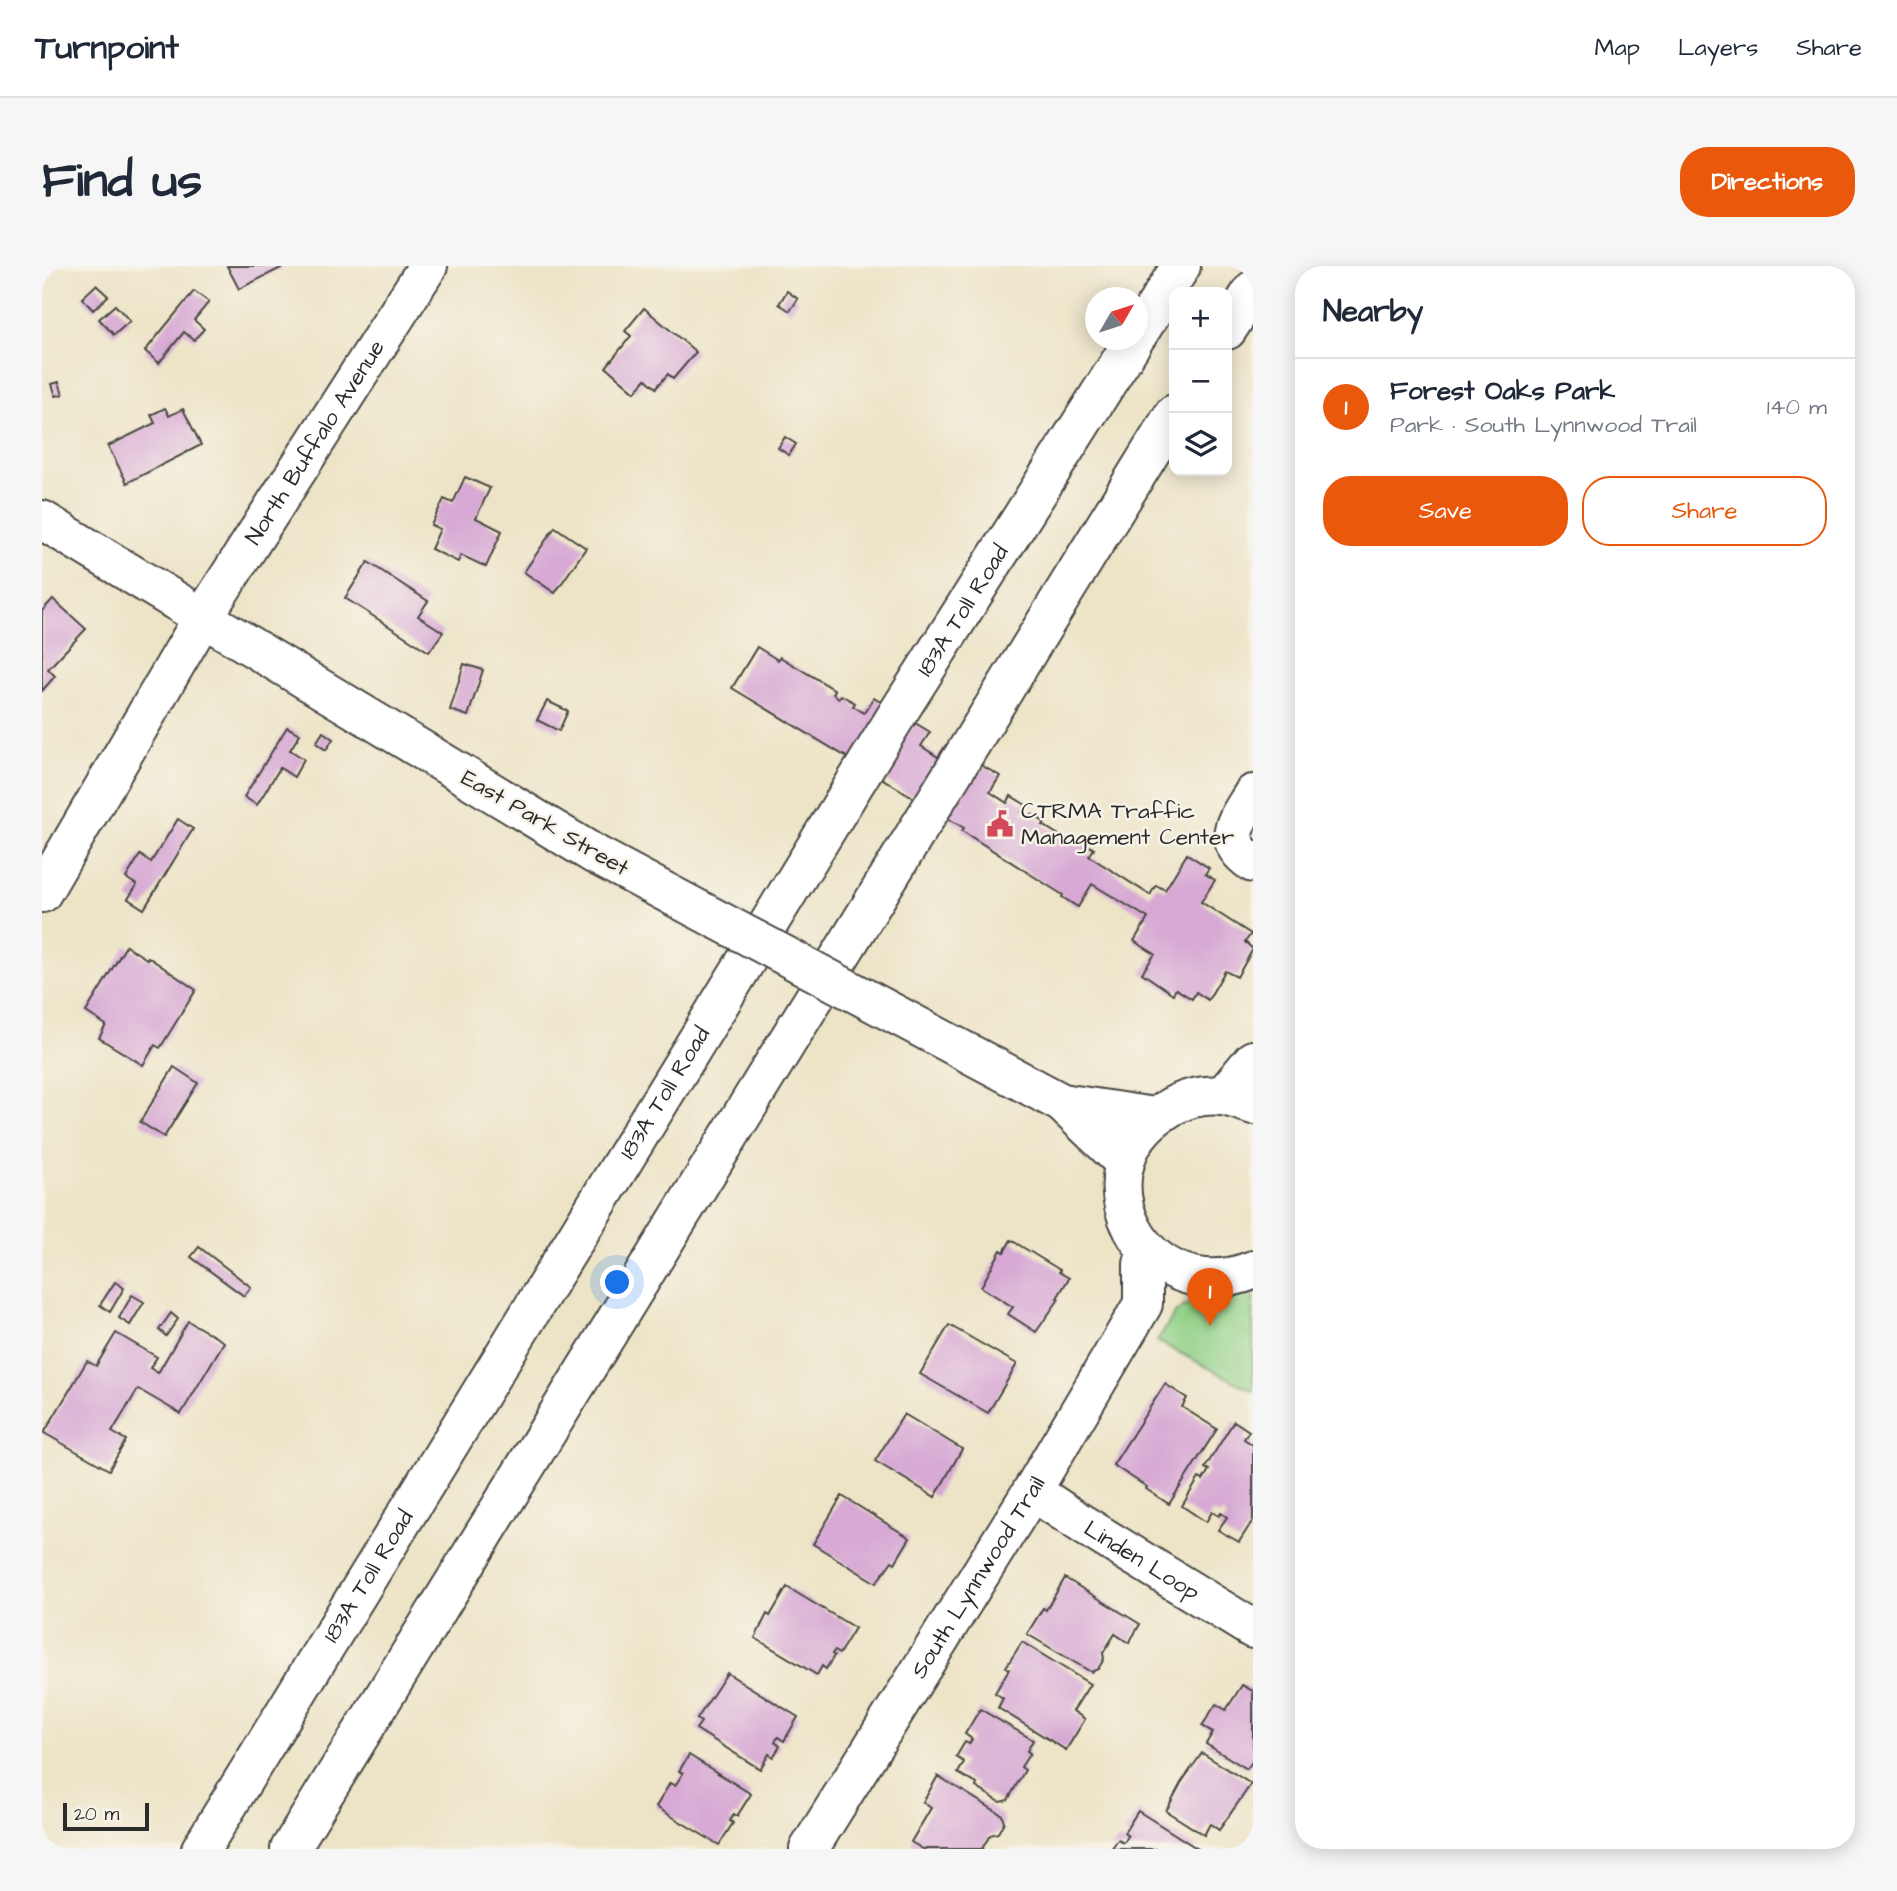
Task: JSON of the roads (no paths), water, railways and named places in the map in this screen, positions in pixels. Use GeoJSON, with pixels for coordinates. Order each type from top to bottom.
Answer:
{"type":"FeatureCollection","features":[{"type":"Feature","properties":{"kind":"main road","name":"North Buffalo Avenue"},"geometry":{"type":"LineString","coordinates":[[42,893],[202,619],[428,266]]}},
{"type":"Feature","properties":{"kind":"main road"},"geometry":{"type":"LineString","coordinates":[[1148,318],[1181,266]]}},
{"type":"Feature","properties":{"kind":"main road"},"geometry":{"type":"LineString","coordinates":[[1232,322],[1253,290]]}},
{"type":"Feature","properties":{"kind":"main road","name":"183A Toll Road"},"geometry":{"type":"LineString","coordinates":[[201,1849],[898,713],[1128,350]]}},
{"type":"Feature","properties":{"kind":"main road"},"geometry":{"type":"LineString","coordinates":[[290,1849],[1169,422]]}},
{"type":"Feature","properties":{"kind":"main road","name":"East Park Street"},"geometry":{"type":"LineString","coordinates":[[42,520],[594,854],[1047,1095],[1125,1163]]}},
{"type":"Feature","properties":{"kind":"main road"},"geometry":{"type":"LineString","coordinates":[[1243,810],[1234,845],[1242,856],[1253,863]]}},
{"type":"Feature","properties":{"kind":"main road"},"geometry":{"type":"LineString","coordinates":[[1253,1060],[1238,1100],[1199,1097],[1175,1104],[1154,1117],[1136,1138],[1125,1163],[1122,1186],[1125,1209],[1133,1232],[1147,1250],[1166,1266],[1189,1276],[1213,1279],[1237,1276],[1253,1270]]}},
{"type":"Feature","properties":{"kind":"main road","name":"East Park Street"},"geometry":{"type":"LineString","coordinates":[[1047,1095],[1154,1117]]}},
{"type":"Feature","properties":{"kind":"main road"},"geometry":{"type":"LineString","coordinates":[[1147,1250],[1143,1264],[1143,1304],[1178,1289],[1189,1276]]}},
{"type":"Feature","properties":{"kind":"main road","name":"South Lynnwood Trail"},"geometry":{"type":"LineString","coordinates":[[821,1845],[1143,1304]]}},
{"type":"Feature","properties":{"kind":"main road","name":"Linden Loop"},"geometry":{"type":"LineString","coordinates":[[1032,1490],[1082,1524],[1253,1629]]}},
{"type":"Feature","properties":{"kind":"place","name":"CTRMA Traffic Management Center"},"geometry":{"type":"Point","coordinates":[1000,824]}},
{"type":"Feature","properties":{"kind":"place","name":"Forest Oaks Park"},"geometry":{"type":"Point","coordinates":[1210,1326]}}]}
